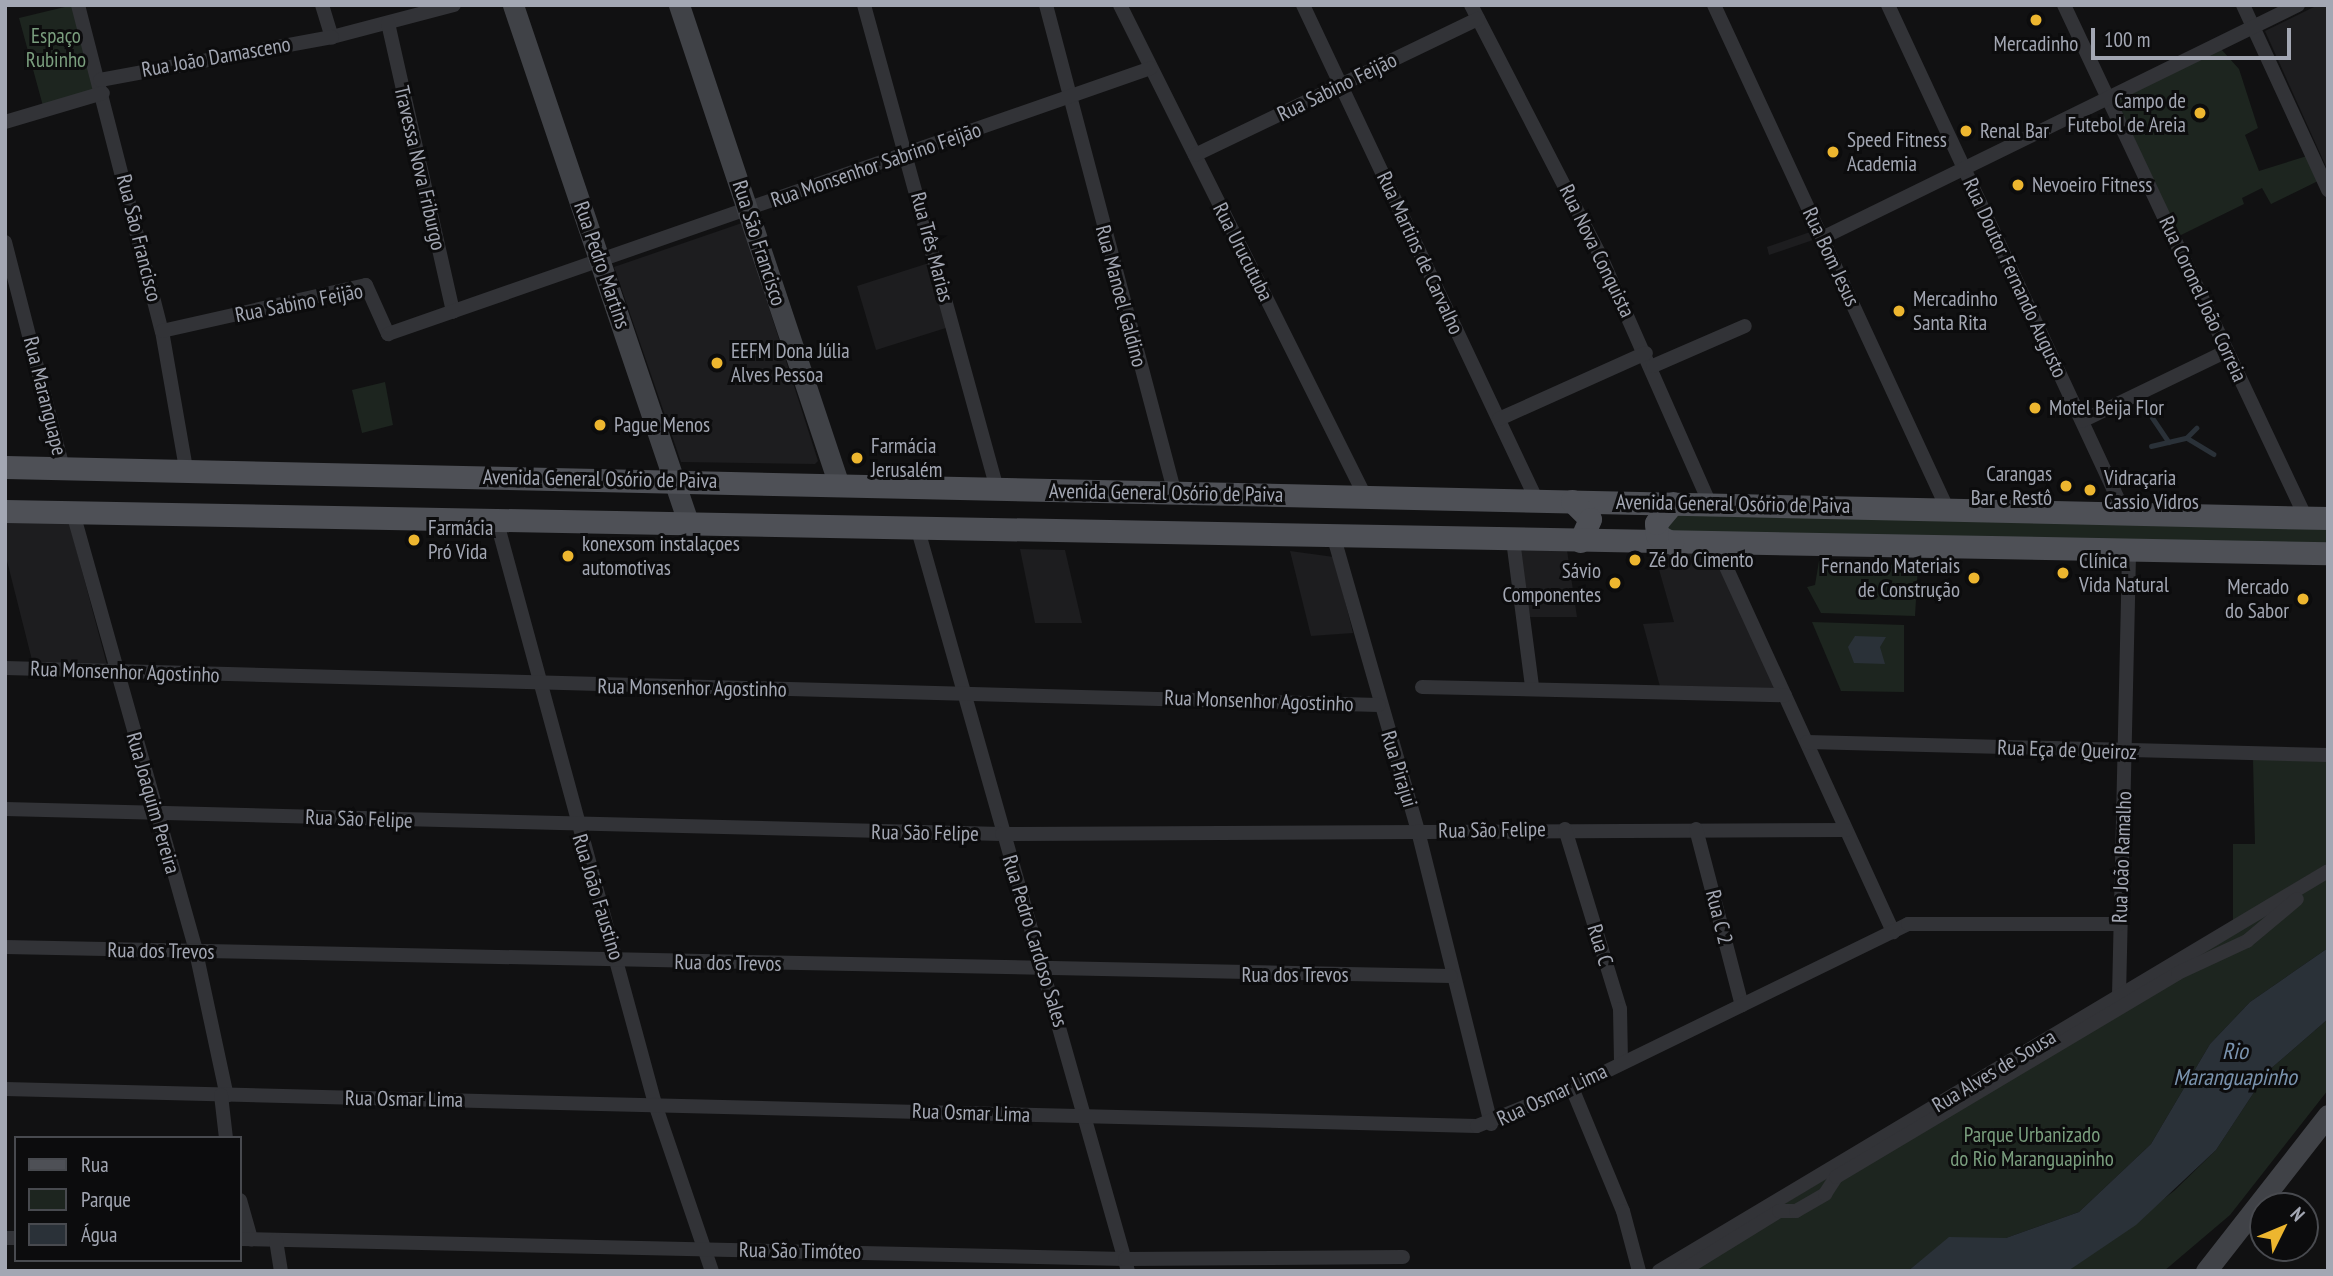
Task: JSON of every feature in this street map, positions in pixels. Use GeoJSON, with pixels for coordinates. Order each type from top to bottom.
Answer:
{"type":"FeatureCollection","features":[{"type":"Feature","properties":{"kind":"main road","name":"Avenida General Osório de Paiva"},"geometry":{"type":"LineString","coordinates":[[5,467],[187,474],[838,482],[1175,494],[2316,517]]}},
{"type":"Feature","properties":{"kind":"main road"},"geometry":{"type":"LineString","coordinates":[[1572,501],[1590,519],[1580,541]]}},
{"type":"Feature","properties":{"kind":"main road"},"geometry":{"type":"LineString","coordinates":[[1672,543],[1657,535],[1656,523],[1673,503]]}},
{"type":"Feature","properties":{"kind":"main road","name":"Avenida General Osório de Paiva"},"geometry":{"type":"LineString","coordinates":[[5,511],[1716,545],[2328,553]]}},
{"type":"Feature","properties":{"kind":"street","name":"Rua São Francisco"},"geometry":{"type":"LineString","coordinates":[[78,5],[162,331],[187,474]]}},
{"type":"Feature","properties":{"kind":"street"},"geometry":{"type":"LineString","coordinates":[[322,5],[332,37]]}},
{"type":"Feature","properties":{"kind":"street"},"geometry":{"type":"LineString","coordinates":[[388,23],[454,5]]}},
{"type":"Feature","properties":{"kind":"street","name":"Rua Pedro Martins"},"geometry":{"type":"LineString","coordinates":[[513,5],[689,525]]}},
{"type":"Feature","properties":{"kind":"street","name":"Rua São Francisco"},"geometry":{"type":"LineString","coordinates":[[679,5],[838,482]]}},
{"type":"Feature","properties":{"kind":"street","name":"Rua Três Marias"},"geometry":{"type":"LineString","coordinates":[[864,5],[998,489]]}},
{"type":"Feature","properties":{"kind":"street","name":"Rua Manoel Galdino"},"geometry":{"type":"LineString","coordinates":[[1046,5],[1067,97],[1175,494]]}},
{"type":"Feature","properties":{"kind":"street","name":"Rua Urucutuba"},"geometry":{"type":"LineString","coordinates":[[1120,5],[1366,498]]}},
{"type":"Feature","properties":{"kind":"street","name":"Rua Martins de Carvalho"},"geometry":{"type":"LineString","coordinates":[[1303,5],[1537,501]]}},
{"type":"Feature","properties":{"kind":"street","name":"Rua Nova Conquista"},"geometry":{"type":"LineString","coordinates":[[1471,5],[1649,359],[1710,503]]}},
{"type":"Feature","properties":{"kind":"street","name":"Rua Bom Jesus"},"geometry":{"type":"LineString","coordinates":[[1713,5],[1947,508]]}},
{"type":"Feature","properties":{"kind":"street","name":"Rua Doutor Fernando Augusto"},"geometry":{"type":"LineString","coordinates":[[1888,5],[2124,512]]}},
{"type":"Feature","properties":{"kind":"street","name":"Rua Coronel João Correia"},"geometry":{"type":"LineString","coordinates":[[2064,5],[2227,351],[2316,517]]}},
{"type":"Feature","properties":{"kind":"street"},"geometry":{"type":"LineString","coordinates":[[2243,5],[2328,190]]}},
{"type":"Feature","properties":{"kind":"street"},"geometry":{"type":"LineString","coordinates":[[1822,239],[2298,5]]}},
{"type":"Feature","properties":{"kind":"street","name":"Rua Sabino Feijão"},"geometry":{"type":"LineString","coordinates":[[1195,155],[1478,19]]}},
{"type":"Feature","properties":{"kind":"street","name":"Rua João Damasceno"},"geometry":{"type":"LineString","coordinates":[[5,122],[101,86],[388,23]]}},
{"type":"Feature","properties":{"kind":"street","name":"Travessa Nova Friburgo"},"geometry":{"type":"LineString","coordinates":[[388,23],[453,312]]}},
{"type":"Feature","properties":{"kind":"street","name":"Rua Monsenhor Sabrino Feijão"},"geometry":{"type":"LineString","coordinates":[[601,261],[1151,68]]}},
{"type":"Feature","properties":{"kind":"street","name":"Rua Maranguape"},"geometry":{"type":"LineString","coordinates":[[5,242],[63,468]]}},
{"type":"Feature","properties":{"kind":"street","name":"Rua Sabino Feijão"},"geometry":{"type":"LineString","coordinates":[[162,331],[366,285],[386,334],[601,261]]}},
{"type":"Feature","properties":{"kind":"street"},"geometry":{"type":"LineString","coordinates":[[1499,419],[1649,359],[1745,326]]}},
{"type":"Feature","properties":{"kind":"street"},"geometry":{"type":"LineString","coordinates":[[2082,421],[2227,351]]}},
{"type":"Feature","properties":{"kind":"street","name":"Rua Joaquim Pereira"},"geometry":{"type":"LineString","coordinates":[[73,513],[115,672],[196,951],[224,1095],[226,1136]]}},
{"type":"Feature","properties":{"kind":"street","name":"Rua João Faustino"},"geometry":{"type":"LineString","coordinates":[[496,519],[538,685],[618,960],[655,1104],[708,1248],[712,1271]]}},
{"type":"Feature","properties":{"kind":"street","name":"Rua Pedro Cardoso Sales"},"geometry":{"type":"LineString","coordinates":[[918,530],[1002,834],[1047,971],[1127,1265]]}},
{"type":"Feature","properties":{"kind":"street","name":"Rua Pirajui"},"geometry":{"type":"LineString","coordinates":[[1334,538],[1379,705],[1418,831],[1451,976],[1491,1124]]}},
{"type":"Feature","properties":{"kind":"street"},"geometry":{"type":"LineString","coordinates":[[1513,540],[1532,687]]}},
{"type":"Feature","properties":{"kind":"street"},"geometry":{"type":"LineString","coordinates":[[1716,545],[1893,932]]}},
{"type":"Feature","properties":{"kind":"street","name":"Rua João Ramalho"},"geometry":{"type":"LineString","coordinates":[[2119,996],[2129,551]]}},
{"type":"Feature","properties":{"kind":"street","name":"Rua Monsenhor Agostinho"},"geometry":{"type":"LineString","coordinates":[[5,668],[538,685],[961,692],[1379,705]]}},
{"type":"Feature","properties":{"kind":"street"},"geometry":{"type":"LineString","coordinates":[[1422,687],[1532,687],[1785,695]]}},
{"type":"Feature","properties":{"kind":"street","name":"Rua Eça de Queiroz"},"geometry":{"type":"LineString","coordinates":[[1807,741],[2125,752],[2328,755]]}},
{"type":"Feature","properties":{"kind":"street","name":"Rua São Felipe"},"geometry":{"type":"LineString","coordinates":[[5,809],[577,826],[1002,834],[1565,829],[1846,830]]}},
{"type":"Feature","properties":{"kind":"street","name":"Rua C"},"geometry":{"type":"LineString","coordinates":[[1565,829],[1620,1009],[1622,1063]]}},
{"type":"Feature","properties":{"kind":"street","name":"Rua C 2"},"geometry":{"type":"LineString","coordinates":[[1696,829],[1742,1005]]}},
{"type":"Feature","properties":{"kind":"street","name":"Rua Alves de Sousa"},"geometry":{"type":"LineString","coordinates":[[1659,1271],[2328,871]]}},
{"type":"Feature","properties":{"kind":"street"},"geometry":{"type":"LineString","coordinates":[[1682,1271],[1779,1211],[1796,1211],[1825,1194],[1836,1177],[2178,973],[2247,941],[2328,880]]}},
{"type":"Feature","properties":{"kind":"street","name":"Rua Osmar Lima"},"geometry":{"type":"LineString","coordinates":[[5,1089],[1491,1124],[1572,1088],[1908,924],[2119,924]]}},
{"type":"Feature","properties":{"kind":"street","name":"Rua dos Trevos"},"geometry":{"type":"LineString","coordinates":[[5,947],[1047,971],[1451,976]]}},
{"type":"Feature","properties":{"kind":"street"},"geometry":{"type":"LineString","coordinates":[[1572,1088],[1623,1211],[1639,1271]]}},
{"type":"Feature","properties":{"kind":"street"},"geometry":{"type":"LineString","coordinates":[[2216,1267],[2318,1138],[2328,1115]]}},
{"type":"Feature","properties":{"kind":"street"},"geometry":{"type":"LineString","coordinates":[[242,1216],[245,1239]]}},
{"type":"Feature","properties":{"kind":"street","name":"Rua São Timóteo"},"geometry":{"type":"LineString","coordinates":[[245,1239],[708,1248],[1127,1265],[1342,1265],[1403,1257]]}},
{"type":"Feature","properties":{"kind":"street"},"geometry":{"type":"LineString","coordinates":[[276,1240],[281,1271]]}},
{"type":"Feature","properties":{"kind":"shaded area"},"geometry":{"type":"Polygon","coordinates":[[[2318,5],[2328,5],[2328,171],[2265,31],[2318,5]]]}},
{"type":"Feature","properties":{"kind":"shaded area","name":"EEFM Dona Júlia Alves Pessoa"},"geometry":{"type":"Polygon","coordinates":[[[742,223],[818,461],[815,464],[681,462],[614,267],[742,223]]]}},
{"type":"Feature","properties":{"kind":"shaded area"},"geometry":{"type":"Polygon","coordinates":[[[1810,232],[1813,240],[1769,255],[1767,247],[1810,232]]]}},
{"type":"Feature","properties":{"kind":"shaded area"},"geometry":{"type":"Polygon","coordinates":[[[932,262],[949,327],[876,350],[857,286],[932,262]]]}},
{"type":"Feature","properties":{"kind":"shaded area"},"geometry":{"type":"Polygon","coordinates":[[[5,521],[69,522],[107,665],[33,664],[5,553],[5,521]]]}},
{"type":"Feature","properties":{"kind":"shaded area"},"geometry":{"type":"Polygon","coordinates":[[[1020,549],[1065,550],[1082,623],[1035,623],[1020,549]]]}},
{"type":"Feature","properties":{"kind":"shaded area"},"geometry":{"type":"Polygon","coordinates":[[[1519,550],[1567,550],[1577,617],[1528,617],[1519,550]]]}},
{"type":"Feature","properties":{"kind":"shaded area"},"geometry":{"type":"Polygon","coordinates":[[[1290,551],[1334,557],[1353,633],[1311,636],[1290,551]]]}},
{"type":"Feature","properties":{"kind":"shaded area"},"geometry":{"type":"Polygon","coordinates":[[[1654,552],[1714,553],[1779,695],[1662,694],[1643,624],[1674,622],[1654,552]]]}},
{"type":"Feature","properties":{"kind":"green space","name":"Espaço Rubinho"},"geometry":{"type":"Polygon","coordinates":[[[73,5],[96,90],[43,106],[19,18],[73,5]]]}},
{"type":"Feature","properties":{"kind":"green space"},"geometry":{"type":"Polygon","coordinates":[[[2221,49],[2239,69],[2258,128],[2245,135],[2259,171],[2307,156],[2318,181],[2271,204],[2262,188],[2242,198],[2244,204],[2179,236],[2115,101],[2221,49]]]}},
{"type":"Feature","properties":{"kind":"green space"},"geometry":{"type":"Polygon","coordinates":[[[385,382],[393,425],[362,433],[352,390],[385,382]]]}},
{"type":"Feature","properties":{"kind":"green space"},"geometry":{"type":"Polygon","coordinates":[[[1672,511],[2328,527],[2328,545],[1668,535],[1663,519],[1672,511]]]}},
{"type":"Feature","properties":{"kind":"green space"},"geometry":{"type":"Polygon","coordinates":[[[1819,561],[1918,566],[1915,616],[1821,613],[1807,587],[1815,585],[1819,561]]]}},
{"type":"Feature","properties":{"kind":"green space"},"geometry":{"type":"Polygon","coordinates":[[[1812,622],[1904,625],[1904,692],[1841,691],[1812,622]]]}},
{"type":"Feature","properties":{"kind":"green space"},"geometry":{"type":"Polygon","coordinates":[[[2253,759],[2328,760],[2328,863],[2233,921],[2233,844],[2255,844],[2253,759]]]}},
{"type":"Feature","properties":{"kind":"green space","name":"Parque Urbanizado do Rio Maranguapinho"},"geometry":{"type":"Polygon","coordinates":[[[2328,878],[2328,948],[2250,1002],[2210,1044],[2151,1144],[2079,1212],[2006,1238],[1949,1238],[1908,1271],[1672,1271],[2328,878]]]}},
{"type":"Feature","properties":{"kind":"green space","name":"Parque Urbanizado do Rio Maranguapinho"},"geometry":{"type":"Polygon","coordinates":[[[2328,1019],[2328,1090],[2230,1215],[2164,1271],[2068,1271],[2174,1191],[2216,1150],[2268,1071],[2328,1019]]]}},
{"type":"Feature","properties":{"kind":"water"},"geometry":{"type":"Polygon","coordinates":[[[1855,636],[1886,637],[1880,647],[1885,664],[1854,663],[1848,647],[1855,636]]]}},
{"type":"Feature","properties":{"kind":"water","name":"Rio Maranguapinho"},"geometry":{"type":"Polygon","coordinates":[[[2328,948],[2328,1019],[2268,1071],[2216,1150],[2136,1225],[2068,1271],[1908,1271],[1949,1237],[2006,1238],[2079,1212],[2151,1144],[2210,1044],[2250,1002],[2328,948]]]}},
{"type":"Feature","properties":{"kind":"waterway"},"geometry":{"type":"LineString","coordinates":[[2152,417],[2169,442]]}},
{"type":"Feature","properties":{"kind":"waterway"},"geometry":{"type":"LineString","coordinates":[[2197,428],[2187,438],[2214,454]]}},
{"type":"Feature","properties":{"kind":"waterway"},"geometry":{"type":"LineString","coordinates":[[2151,446],[2187,438]]}},
{"type":"Feature","properties":{"kind":"place","name":"Mercadinho"},"geometry":{"type":"Point","coordinates":[2036,20]}},
{"type":"Feature","properties":{"kind":"place","name":"Campo de Futebol de Areia"},"geometry":{"type":"Point","coordinates":[2200,113]}},
{"type":"Feature","properties":{"kind":"place","name":"Renal Bar"},"geometry":{"type":"Point","coordinates":[1966,131]}},
{"type":"Feature","properties":{"kind":"place","name":"Speed Fitness Academia"},"geometry":{"type":"Point","coordinates":[1833,152]}},
{"type":"Feature","properties":{"kind":"place","name":"Nevoeiro Fitness"},"geometry":{"type":"Point","coordinates":[2018,185]}},
{"type":"Feature","properties":{"kind":"place","name":"Mercadinho Santa Rita"},"geometry":{"type":"Point","coordinates":[1899,311]}},
{"type":"Feature","properties":{"kind":"place","name":"EEFM Dona Júlia Alves Pessoa"},"geometry":{"type":"Point","coordinates":[717,363]}},
{"type":"Feature","properties":{"kind":"place","name":"Motel Beija Flor"},"geometry":{"type":"Point","coordinates":[2035,408]}},
{"type":"Feature","properties":{"kind":"place","name":"Pague Menos"},"geometry":{"type":"Point","coordinates":[600,425]}},
{"type":"Feature","properties":{"kind":"place","name":"Farmácia Jerusalém"},"geometry":{"type":"Point","coordinates":[857,458]}},
{"type":"Feature","properties":{"kind":"place","name":"Carangas Bar e Restô"},"geometry":{"type":"Point","coordinates":[2066,486]}},
{"type":"Feature","properties":{"kind":"place","name":"Vidraçaria Cassio Vidros"},"geometry":{"type":"Point","coordinates":[2090,490]}},
{"type":"Feature","properties":{"kind":"place","name":"Farmácia Pró Vida"},"geometry":{"type":"Point","coordinates":[414,540]}},
{"type":"Feature","properties":{"kind":"place","name":"konexsom instalaçoes automotivas"},"geometry":{"type":"Point","coordinates":[568,556]}},
{"type":"Feature","properties":{"kind":"place","name":"Zé do Cimento"},"geometry":{"type":"Point","coordinates":[1635,560]}},
{"type":"Feature","properties":{"kind":"place","name":"Clínica Vida Natural"},"geometry":{"type":"Point","coordinates":[2063,573]}},
{"type":"Feature","properties":{"kind":"place","name":"Fernando Materiais de Construção"},"geometry":{"type":"Point","coordinates":[1974,578]}},
{"type":"Feature","properties":{"kind":"place","name":"Sávio Componentes"},"geometry":{"type":"Point","coordinates":[1615,583]}},
{"type":"Feature","properties":{"kind":"place","name":"Mercado do Sabor"},"geometry":{"type":"Point","coordinates":[2303,599]}}]}
